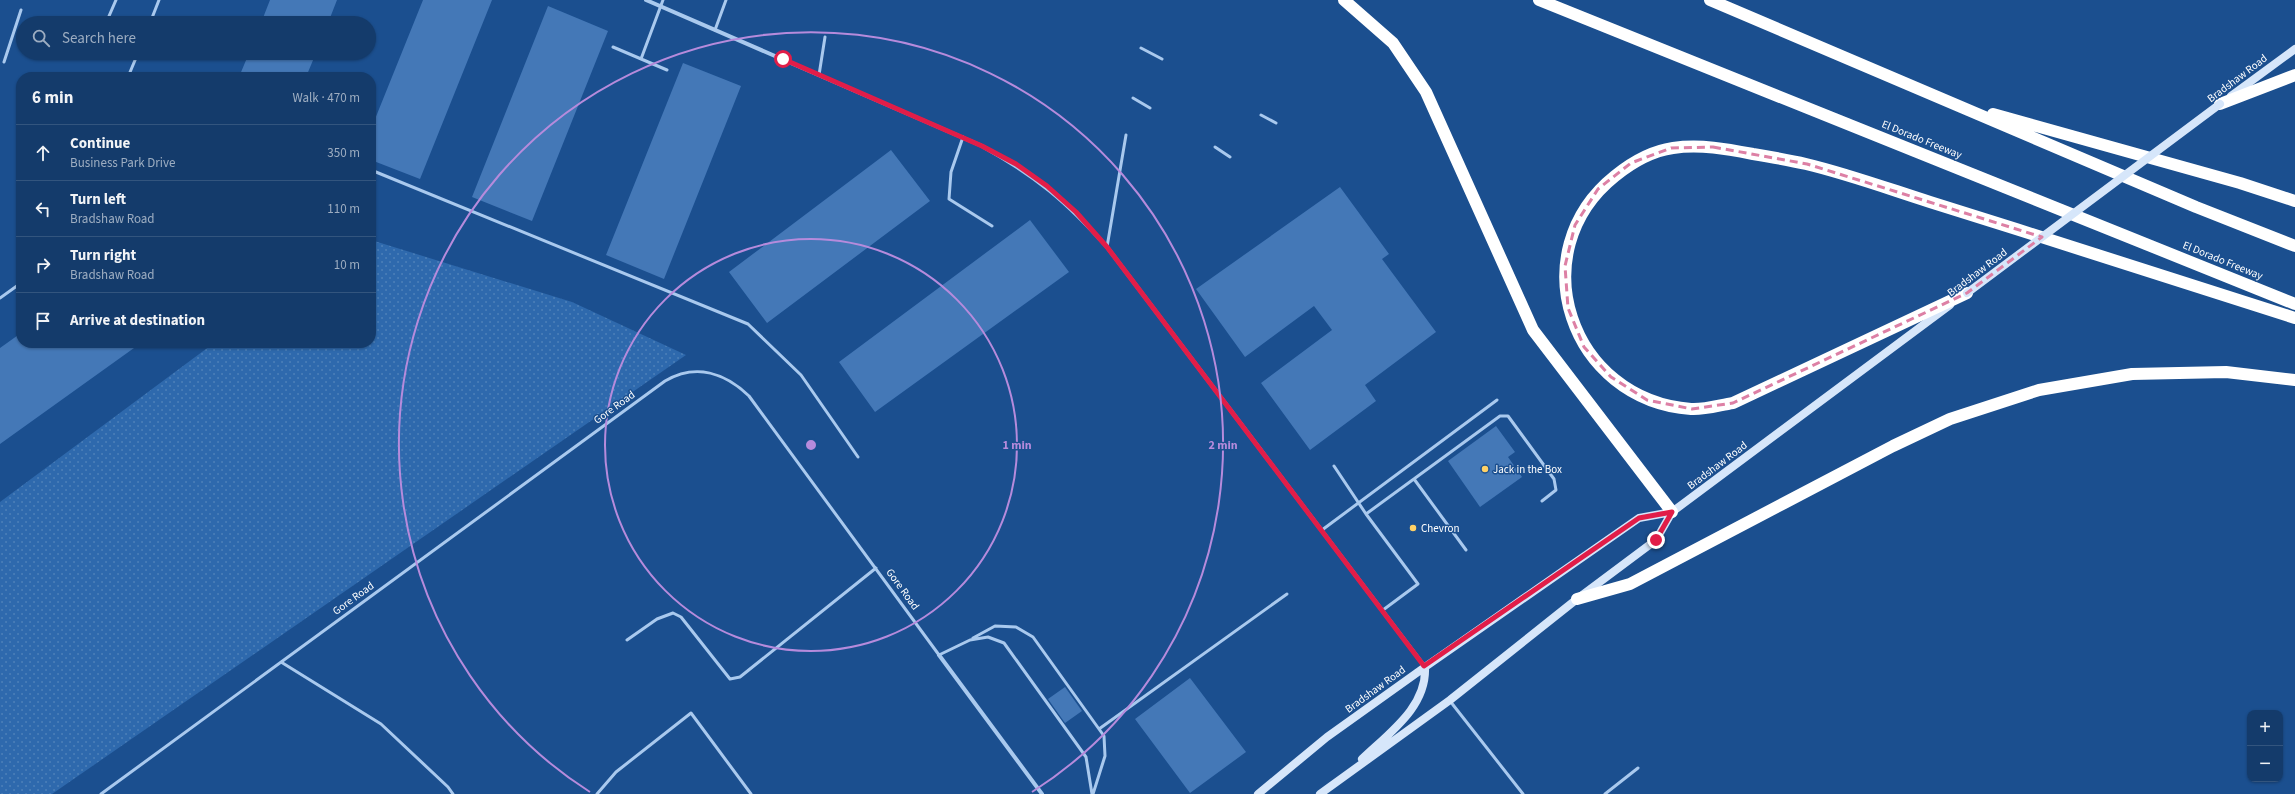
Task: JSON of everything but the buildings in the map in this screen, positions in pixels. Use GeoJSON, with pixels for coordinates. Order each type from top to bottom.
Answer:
{"type":"FeatureCollection","features":[{"type":"Feature","properties":{"kind":"highway"},"geometry":{"type":"LineString","coordinates":[[1344,0],[1393,44],[1426,92],[1533,330],[1672,512]]}},
{"type":"Feature","properties":{"kind":"highway","name":"El Dorado Freeway"},"geometry":{"type":"LineString","coordinates":[[1539,0],[2295,304]]}},
{"type":"Feature","properties":{"kind":"highway"},"geometry":{"type":"LineString","coordinates":[[1710,0],[2196,207],[2295,246]]}},
{"type":"Feature","properties":{"kind":"highway"},"geometry":{"type":"LineString","coordinates":[[2220,104],[2295,75]]}},
{"type":"Feature","properties":{"kind":"highway"},"geometry":{"type":"LineString","coordinates":[[1944,100],[2233,181],[2295,201]]}},
{"type":"Feature","properties":{"kind":"highway"},"geometry":{"type":"LineString","coordinates":[[1967,293],[1733,403],[1692,409],[1647,400],[1611,377],[1584,348],[1568,308],[1565,266],[1576,225],[1598,189],[1631,163],[1638,160],[1671,148],[1713,147],[1807,164],[2094,253],[2295,318]]}},
{"type":"Feature","properties":{"kind":"highway"},"geometry":{"type":"LineString","coordinates":[[1578,599],[1630,584],[1893,446],[1950,419],[2039,390],[2132,374],[2226,372],[2295,380]]}},
{"type":"Feature","properties":{"kind":"main road","name":"Bradshaw Road"},"geometry":{"type":"LineString","coordinates":[[1320,794],[1450,700],[1578,599],[1656,540],[1672,512],[2295,49]]}},
{"type":"Feature","properties":{"kind":"main road","name":"Bradshaw Road"},"geometry":{"type":"LineString","coordinates":[[1258,794],[1327,737],[1424,666],[1639,518],[1672,512]]}},
{"type":"Feature","properties":{"kind":"main road"},"geometry":{"type":"LineString","coordinates":[[1340,780],[1408,714],[1420,694],[1425,680],[1424,666]]}},
{"type":"Feature","properties":{"kind":"street"},"geometry":{"type":"LineString","coordinates":[[646,0],[963,137],[1016,164],[1047,186],[1076,212],[1107,247],[1424,666]]}},
{"type":"Feature","properties":{"kind":"street","name":"Gore Road"},"geometry":{"type":"LineString","coordinates":[[939,655],[1042,794]]}},
{"type":"Feature","properties":{"kind":"lane"},"geometry":{"type":"LineString","coordinates":[[109,16],[116,0]]}},
{"type":"Feature","properties":{"kind":"lane"},"geometry":{"type":"LineString","coordinates":[[153,16],[159,0]]}},
{"type":"Feature","properties":{"kind":"lane"},"geometry":{"type":"LineString","coordinates":[[641,59],[663,0]]}},
{"type":"Feature","properties":{"kind":"lane"},"geometry":{"type":"LineString","coordinates":[[715,30],[726,0]]}},
{"type":"Feature","properties":{"kind":"lane"},"geometry":{"type":"LineString","coordinates":[[19,16],[21,10]]}},
{"type":"Feature","properties":{"kind":"lane"},"geometry":{"type":"LineString","coordinates":[[4,62],[16,25]]}},
{"type":"Feature","properties":{"kind":"lane"},"geometry":{"type":"LineString","coordinates":[[819,75],[825,38]]}},
{"type":"Feature","properties":{"kind":"lane"},"geometry":{"type":"LineString","coordinates":[[612,47],[667,70]]}},
{"type":"Feature","properties":{"kind":"lane"},"geometry":{"type":"LineString","coordinates":[[1141,48],[1162,59]]}},
{"type":"Feature","properties":{"kind":"lane"},"geometry":{"type":"LineString","coordinates":[[130,72],[135,60]]}},
{"type":"Feature","properties":{"kind":"lane"},"geometry":{"type":"LineString","coordinates":[[1133,98],[1150,108]]}},
{"type":"Feature","properties":{"kind":"lane"},"geometry":{"type":"LineString","coordinates":[[1261,115],[1276,123]]}},
{"type":"Feature","properties":{"kind":"lane"},"geometry":{"type":"LineString","coordinates":[[1107,247],[1126,135]]}},
{"type":"Feature","properties":{"kind":"lane"},"geometry":{"type":"LineString","coordinates":[[963,137],[951,172],[949,199],[992,226]]}},
{"type":"Feature","properties":{"kind":"lane"},"geometry":{"type":"LineString","coordinates":[[1215,147],[1230,157]]}},
{"type":"Feature","properties":{"kind":"lane"},"geometry":{"type":"LineString","coordinates":[[376,172],[686,297],[748,324],[801,375],[858,457]]}},
{"type":"Feature","properties":{"kind":"lane"},"geometry":{"type":"LineString","coordinates":[[0,298],[16,287]]}},
{"type":"Feature","properties":{"kind":"lane","name":"Gore Road"},"geometry":{"type":"LineString","coordinates":[[100,794],[665,381],[688,372],[707,372],[719,375],[736,383],[749,396],[939,655]]}},
{"type":"Feature","properties":{"kind":"lane"},"geometry":{"type":"LineString","coordinates":[[1322,530],[1497,400]]}},
{"type":"Feature","properties":{"kind":"lane"},"geometry":{"type":"LineString","coordinates":[[1366,514],[1500,416],[1508,416],[1554,479],[1556,490],[1542,501]]}},
{"type":"Feature","properties":{"kind":"lane"},"geometry":{"type":"LineString","coordinates":[[1334,466],[1358,503],[1418,584],[1383,610]]}},
{"type":"Feature","properties":{"kind":"lane"},"geometry":{"type":"LineString","coordinates":[[1414,479],[1466,550]]}},
{"type":"Feature","properties":{"kind":"lane"},"geometry":{"type":"LineString","coordinates":[[627,640],[657,619],[673,613],[681,617],[730,679],[740,677],[876,568]]}},
{"type":"Feature","properties":{"kind":"lane"},"geometry":{"type":"LineString","coordinates":[[1099,729],[1287,594]]}},
{"type":"Feature","properties":{"kind":"lane"},"geometry":{"type":"LineString","coordinates":[[939,655],[995,626],[1016,627],[1033,638],[1104,736],[1105,756],[1092,794]]}},
{"type":"Feature","properties":{"kind":"lane"},"geometry":{"type":"LineString","coordinates":[[970,640],[988,637],[1004,643],[1086,757],[1092,794]]}},
{"type":"Feature","properties":{"kind":"lane"},"geometry":{"type":"LineString","coordinates":[[281,662],[381,724],[448,787],[453,794]]}},
{"type":"Feature","properties":{"kind":"lane"},"geometry":{"type":"LineString","coordinates":[[1450,700],[1523,794]]}},
{"type":"Feature","properties":{"kind":"lane"},"geometry":{"type":"LineString","coordinates":[[597,794],[616,772],[691,713],[751,794]]}},
{"type":"Feature","properties":{"kind":"lane"},"geometry":{"type":"LineString","coordinates":[[1605,794],[1638,768]]}},
{"type":"Feature","properties":{"kind":"highlighted area"},"geometry":{"type":"Polygon","coordinates":[[[1713,147],[1807,164],[2042,237],[1967,293],[1733,403],[1692,409],[1647,400],[1611,377],[1584,347],[1568,308],[1565,266],[1575,225],[1598,189],[1631,163],[1671,148],[1713,147]]]}},
{"type":"Feature","properties":{"kind":"shaded area"},"geometry":{"type":"Polygon","coordinates":[[[376,242],[572,302],[686,355],[52,794],[0,794],[0,502],[207,348],[376,348],[376,242]]]}},
{"type":"Feature","properties":{"kind":"place","name":"Jack in the Box"},"geometry":{"type":"Point","coordinates":[1485,469]}},
{"type":"Feature","properties":{"kind":"place","name":"Chevron"},"geometry":{"type":"Point","coordinates":[1413,528]}},
{"type":"Feature","properties":{"kind":"route"},"geometry":{"type":"LineString","coordinates":[[783,59],[982,146],[1016,164],[1047,186],[1076,212],[1107,247],[1424,666],[1639,518],[1672,512],[1656,540]]}}]}
